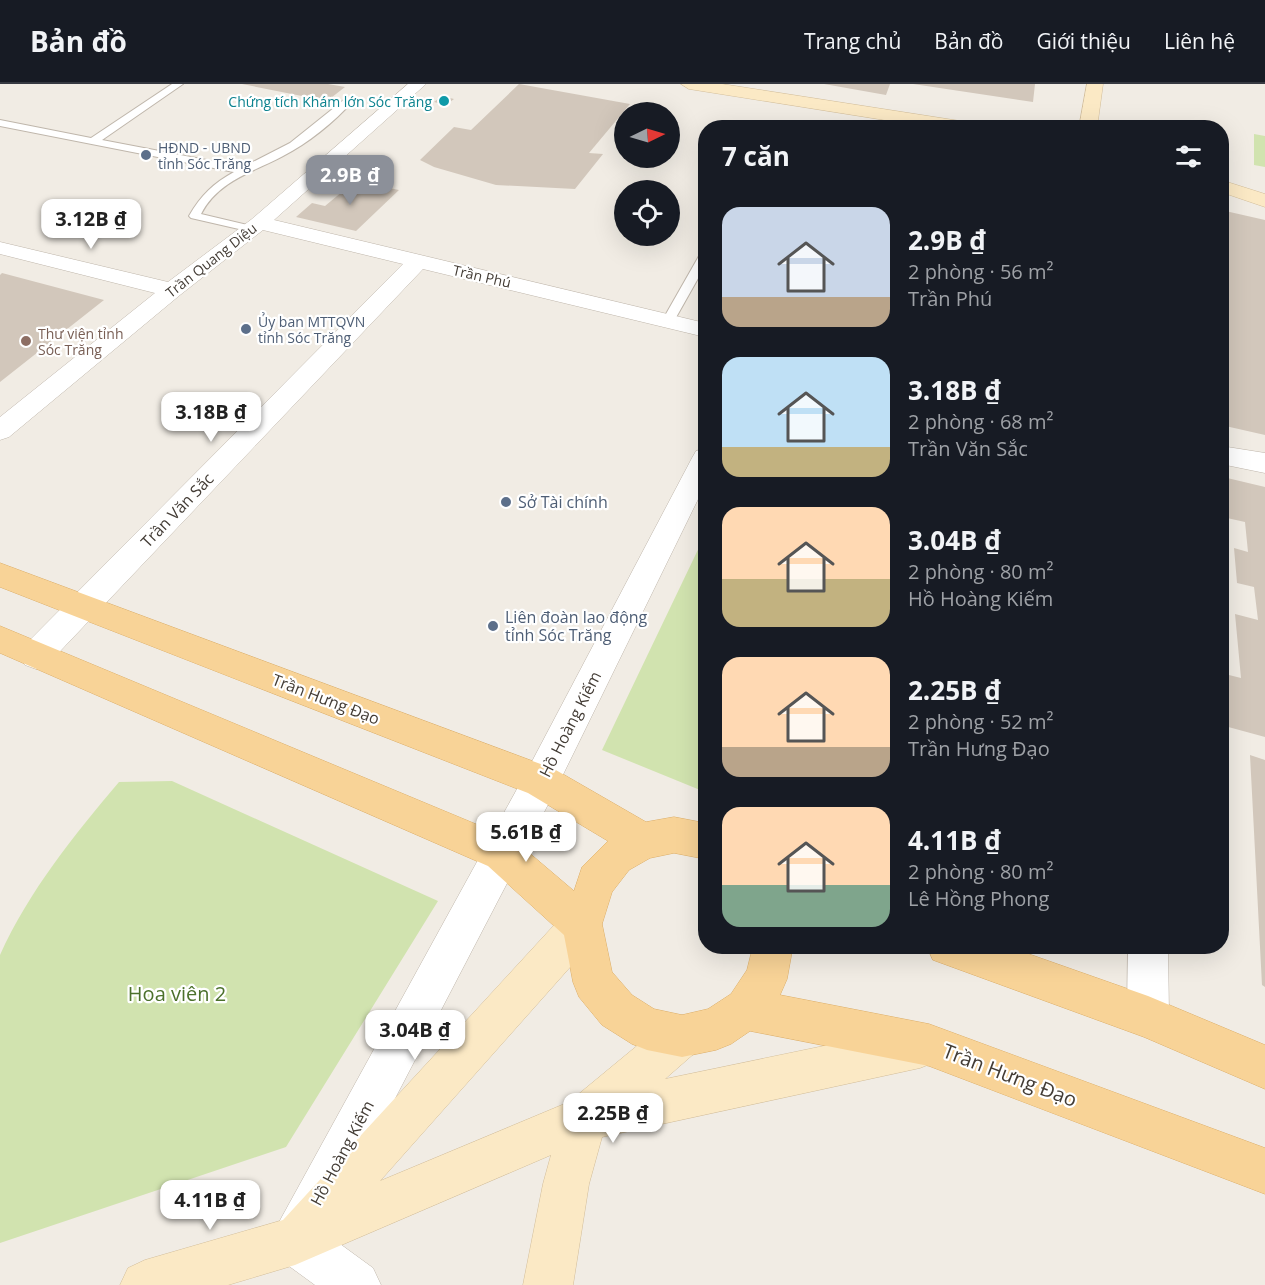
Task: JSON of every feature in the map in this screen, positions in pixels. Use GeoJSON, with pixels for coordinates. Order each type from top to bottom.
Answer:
{"type":"FeatureCollection","features":[{"type":"Feature","properties":{"kind":"main road","name":"Trần Hưng Đạo"},"geometry":{"type":"LineString","coordinates":[[0,575],[541,781],[643,841]]}},
{"type":"Feature","properties":{"kind":"main road"},"geometry":{"type":"LineString","coordinates":[[0,639],[501,853],[582,924]]}},
{"type":"Feature","properties":{"kind":"main road"},"geometry":{"type":"LineString","coordinates":[[698,839],[674,835],[643,841],[616,857],[596,881],[582,924],[594,982],[617,1010],[647,1029],[682,1036],[716,1029],[746,1009],[766,979],[771,954]]}},
{"type":"Feature","properties":{"kind":"main road"},"geometry":{"type":"LineString","coordinates":[[970,954],[1148,1017],[1265,1066]]}},
{"type":"Feature","properties":{"kind":"main road","name":"Trần Hưng Đạo"},"geometry":{"type":"LineString","coordinates":[[746,1009],[929,1045],[1265,1171]]}},
{"type":"Feature","properties":{"kind":"street","name":"Trần Quang Diệu"},"geometry":{"type":"LineString","coordinates":[[0,432],[172,291],[256,226],[418,84]]}},
{"type":"Feature","properties":{"kind":"street"},"geometry":{"type":"LineString","coordinates":[[689,84],[921,120]]}},
{"type":"Feature","properties":{"kind":"street"},"geometry":{"type":"LineString","coordinates":[[1089,120],[1095,84]]}},
{"type":"Feature","properties":{"kind":"street"},"geometry":{"type":"LineString","coordinates":[[1229,179],[1265,185]]}},
{"type":"Feature","properties":{"kind":"street"},"geometry":{"type":"LineString","coordinates":[[1229,189],[1265,201]]}},
{"type":"Feature","properties":{"kind":"street","name":"Trần Phú"},"geometry":{"type":"LineString","coordinates":[[256,226],[418,261],[698,328]]}},
{"type":"Feature","properties":{"kind":"street"},"geometry":{"type":"LineString","coordinates":[[0,248],[172,291]]}},
{"type":"Feature","properties":{"kind":"street","name":"Trần Văn Sắc"},"geometry":{"type":"LineString","coordinates":[[36,655],[418,261]]}},
{"type":"Feature","properties":{"kind":"street"},"geometry":{"type":"LineString","coordinates":[[1229,456],[1265,463]]}},
{"type":"Feature","properties":{"kind":"street","name":"Hồ Hoàng Kiếm"},"geometry":{"type":"LineString","coordinates":[[295,1241],[541,781],[698,472]]}},
{"type":"Feature","properties":{"kind":"street"},"geometry":{"type":"LineString","coordinates":[[295,1241],[582,924]]}},
{"type":"Feature","properties":{"kind":"street"},"geometry":{"type":"LineString","coordinates":[[1148,954],[1148,1017]]}},
{"type":"Feature","properties":{"kind":"street"},"geometry":{"type":"LineString","coordinates":[[548,1285],[566,1184],[585,1118],[682,1036]]}},
{"type":"Feature","properties":{"kind":"street"},"geometry":{"type":"LineString","coordinates":[[145,1285],[295,1241],[585,1118],[929,1045]]}},
{"type":"Feature","properties":{"kind":"street"},"geometry":{"type":"LineString","coordinates":[[295,1241],[356,1285]]}},
{"type":"Feature","properties":{"kind":"lane"},"geometry":{"type":"LineString","coordinates":[[93,141],[178,84]]}},
{"type":"Feature","properties":{"kind":"lane"},"geometry":{"type":"LineString","coordinates":[[256,226],[195,216],[200,202],[242,170],[265,163],[294,146],[348,101]]}},
{"type":"Feature","properties":{"kind":"lane"},"geometry":{"type":"LineString","coordinates":[[0,123],[242,170]]}},
{"type":"Feature","properties":{"kind":"lane"},"geometry":{"type":"LineString","coordinates":[[668,321],[698,268]]}},
{"type":"Feature","properties":{"kind":"green space"},"geometry":{"type":"Polygon","coordinates":[[[1254,134],[1265,136],[1265,167],[1254,165],[1254,134]]]}},
{"type":"Feature","properties":{"kind":"green space"},"geometry":{"type":"Polygon","coordinates":[[[698,550],[698,789],[602,750],[698,550]]]}},
{"type":"Feature","properties":{"kind":"green space","name":"Hoa viên 2"},"geometry":{"type":"Polygon","coordinates":[[[172,781],[438,901],[286,1147],[0,1243],[0,955],[24,908],[54,864],[119,782],[172,781]]]}},
{"type":"Feature","properties":{"kind":"building"},"geometry":{"type":"Polygon","coordinates":[[[242,84],[328,84],[345,87],[327,101],[242,84]]]}},
{"type":"Feature","properties":{"kind":"building"},"geometry":{"type":"Polygon","coordinates":[[[519,84],[619,102],[614,102],[614,123],[589,153],[603,154],[575,189],[496,185],[434,167],[420,160],[454,127],[471,130],[519,84]]]}},
{"type":"Feature","properties":{"kind":"building"},"geometry":{"type":"Polygon","coordinates":[[[824,84],[890,84],[886,95],[824,84]]]}},
{"type":"Feature","properties":{"kind":"building"},"geometry":{"type":"Polygon","coordinates":[[[913,84],[1035,84],[1033,102],[913,84]]]}},
{"type":"Feature","properties":{"kind":"building","name":"Chứng tích Khám lớn Sóc Trăng"},"geometry":{"type":"Polygon","coordinates":[[[442,96],[454,99],[446,105],[434,102],[442,96]]]}},
{"type":"Feature","properties":{"kind":"building"},"geometry":{"type":"Polygon","coordinates":[[[355,181],[399,190],[356,231],[296,217],[312,203],[325,206],[355,181]]]}},
{"type":"Feature","properties":{"kind":"building"},"geometry":{"type":"Polygon","coordinates":[[[1229,212],[1265,220],[1265,435],[1229,427],[1229,212]]]}},
{"type":"Feature","properties":{"kind":"building","name":"Thư viện tỉnh Sóc Trăng"},"geometry":{"type":"Polygon","coordinates":[[[2,273],[104,300],[0,382],[0,275],[2,273]]]}},
{"type":"Feature","properties":{"kind":"building"},"geometry":{"type":"Polygon","coordinates":[[[1229,478],[1265,487],[1265,737],[1229,727],[1229,675],[1241,678],[1235,614],[1258,620],[1254,587],[1237,583],[1234,548],[1248,552],[1245,522],[1229,518],[1229,478]]]}},
{"type":"Feature","properties":{"kind":"building"},"geometry":{"type":"Polygon","coordinates":[[[1250,755],[1265,760],[1265,987],[1262,985],[1250,755]]]}},
{"type":"Feature","properties":{"kind":"place","name":"Chứng tích Khám lớn Sóc Trăng"},"geometry":{"type":"Point","coordinates":[444,101]}},
{"type":"Feature","properties":{"kind":"place","name":"HĐND - UBND tỉnh Sóc Trăng"},"geometry":{"type":"Point","coordinates":[146,155]}},
{"type":"Feature","properties":{"kind":"place","name":"Ủy ban MTTQVN tỉnh Sóc Trăng"},"geometry":{"type":"Point","coordinates":[246,329]}},
{"type":"Feature","properties":{"kind":"place","name":"Thư viện tỉnh Sóc Trăng"},"geometry":{"type":"Point","coordinates":[26,341]}},
{"type":"Feature","properties":{"kind":"place","name":"Sở Tài chính"},"geometry":{"type":"Point","coordinates":[506,502]}},
{"type":"Feature","properties":{"kind":"place","name":"Liên đoàn lao động tỉnh Sóc Trăng"},"geometry":{"type":"Point","coordinates":[493,626]}}]}
